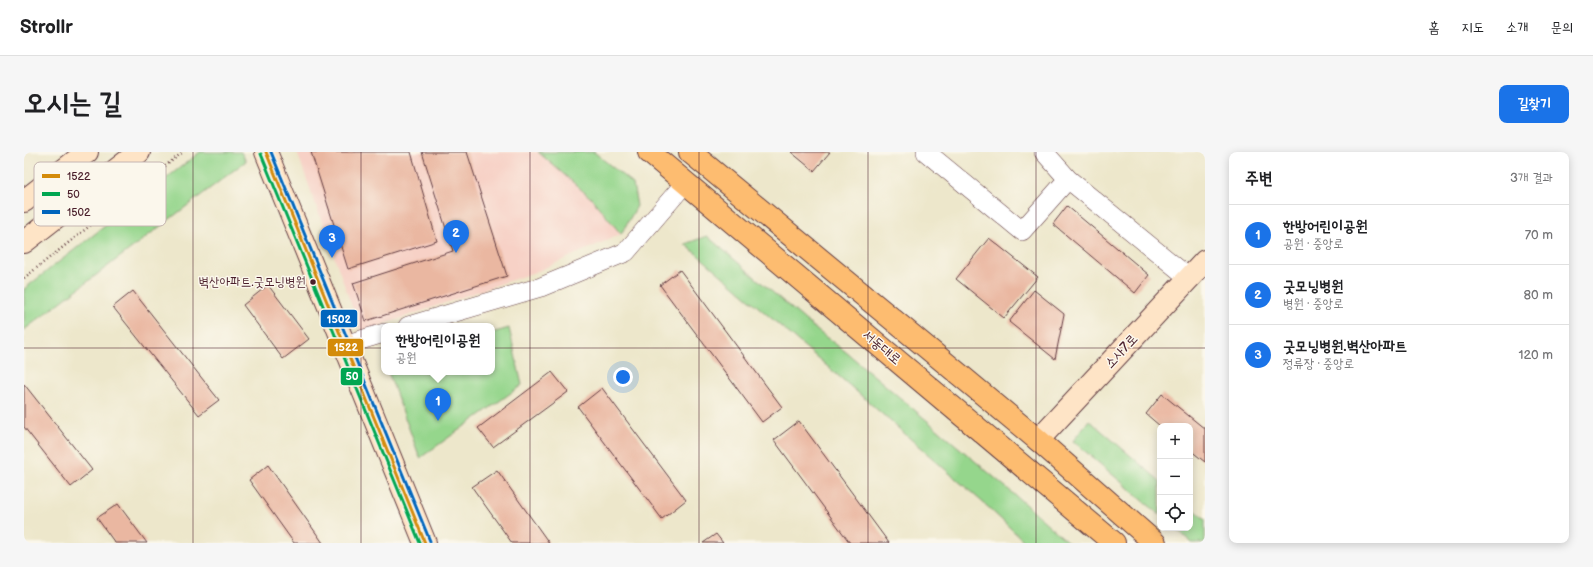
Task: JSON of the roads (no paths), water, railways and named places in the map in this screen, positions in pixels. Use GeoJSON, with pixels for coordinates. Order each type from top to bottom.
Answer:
{"type":"FeatureCollection","features":[{"type":"Feature","properties":{"kind":"main road"},"geometry":{"type":"LineString","coordinates":[[74,162],[87,152]]}},
{"type":"Feature","properties":{"kind":"main road"},"geometry":{"type":"LineString","coordinates":[[127,162],[140,152]]}},
{"type":"Feature","properties":{"kind":"main road"},"geometry":{"type":"LineString","coordinates":[[266,152],[438,543]]}},
{"type":"Feature","properties":{"kind":"main road"},"geometry":{"type":"LineString","coordinates":[[282,152],[350,343],[425,543]]}},
{"type":"Feature","properties":{"kind":"main road","name":"서동대로"},"geometry":{"type":"LineString","coordinates":[[650,152],[1114,543]]}},
{"type":"Feature","properties":{"kind":"main road","name":"서동대로"},"geometry":{"type":"LineString","coordinates":[[690,152],[1038,440],[1155,543]]}},
{"type":"Feature","properties":{"kind":"main road"},"geometry":{"type":"LineString","coordinates":[[24,201],[34,193]]}},
{"type":"Feature","properties":{"kind":"main road"},"geometry":{"type":"LineString","coordinates":[[24,242],[45,226]]}},
{"type":"Feature","properties":{"kind":"main road","name":"소사7로"},"geometry":{"type":"LineString","coordinates":[[1038,440],[1205,261]]}},
{"type":"Feature","properties":{"kind":"street"},"geometry":{"type":"LineString","coordinates":[[926,152],[1022,231],[1068,179]]}},
{"type":"Feature","properties":{"kind":"street"},"geometry":{"type":"LineString","coordinates":[[1044,152],[1068,179],[1189,278]]}},
{"type":"Feature","properties":{"kind":"street"},"geometry":{"type":"LineString","coordinates":[[418,323],[541,287],[626,252],[686,182]]}},
{"type":"Feature","properties":{"kind":"street"},"geometry":{"type":"LineString","coordinates":[[350,343],[381,334]]}},
{"type":"Feature","properties":{"kind":"place","name":"굿모닝병원"},"geometry":{"type":"Point","coordinates":[456,253]}},
{"type":"Feature","properties":{"kind":"place","name":"굿모닝병원.벽산아파트"},"geometry":{"type":"Point","coordinates":[332,258]}},
{"type":"Feature","properties":{"kind":"place","name":"벽산아파트.굿모닝병원"},"geometry":{"type":"Point","coordinates":[313,282]}},
{"type":"Feature","properties":{"kind":"place","name":"한방어린이공원"},"geometry":{"type":"Point","coordinates":[438,421]}}]}
